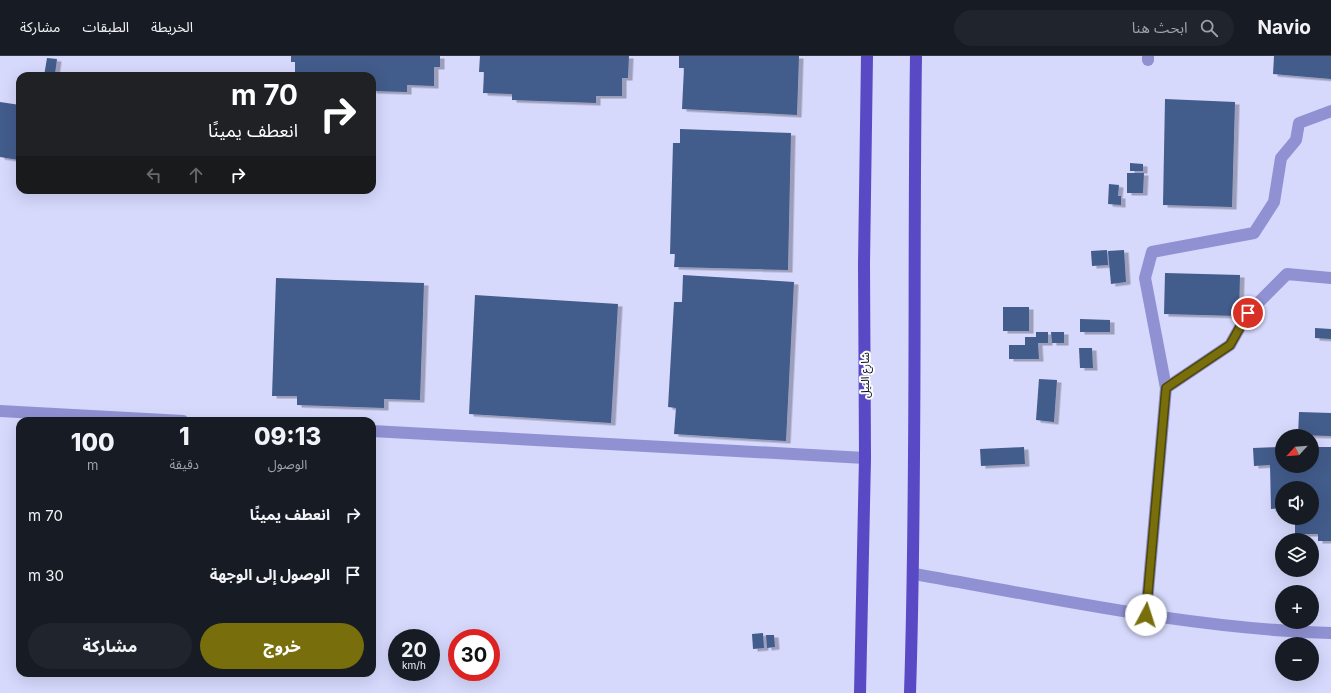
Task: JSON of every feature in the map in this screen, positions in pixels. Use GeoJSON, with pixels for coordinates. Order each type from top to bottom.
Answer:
{"type":"FeatureCollection","features":[{"type":"Feature","properties":{"kind":"main road","name":"شارع النيل"},"geometry":{"type":"LineString","coordinates":[[860,693],[865,458],[864,264],[867,56]]}},
{"type":"Feature","properties":{"kind":"main road"},"geometry":{"type":"LineString","coordinates":[[910,693],[914,574],[914,183],[916,56]]}},
{"type":"Feature","properties":{"kind":"street"},"geometry":{"type":"LineString","coordinates":[[1146,615],[1166,388],[1145,278],[1152,252],[1254,233],[1274,202],[1282,158],[1296,140],[1299,123],[1331,111]]}},
{"type":"Feature","properties":{"kind":"street"},"geometry":{"type":"LineString","coordinates":[[1166,388],[1230,345],[1248,313],[1287,274],[1331,278]]}},
{"type":"Feature","properties":{"kind":"street"},"geometry":{"type":"LineString","coordinates":[[0,411],[110,417]]}},
{"type":"Feature","properties":{"kind":"street"},"geometry":{"type":"LineString","coordinates":[[376,431],[865,458]]}},
{"type":"Feature","properties":{"kind":"street"},"geometry":{"type":"LineString","coordinates":[[914,574],[1146,615],[1299,632],[1331,633]]}},
{"type":"Feature","properties":{"kind":"building"},"geometry":{"type":"Polygon","coordinates":[[[291,56],[440,56],[440,67],[434,67],[434,86],[407,85],[407,92],[376,91],[376,72],[295,72],[295,62],[291,62],[291,56]]]}},
{"type":"Feature","properties":{"kind":"building"},"geometry":{"type":"Polygon","coordinates":[[[480,56],[629,56],[628,78],[622,78],[622,96],[596,96],[596,103],[512,100],[512,94],[483,93],[484,72],[479,72],[480,56]]]}},
{"type":"Feature","properties":{"kind":"building"},"geometry":{"type":"Polygon","coordinates":[[[679,56],[799,56],[797,115],[682,109],[684,68],[679,68],[679,56]]]}},
{"type":"Feature","properties":{"kind":"building"},"geometry":{"type":"Polygon","coordinates":[[[1274,56],[1331,56],[1331,79],[1273,74],[1274,56]]]}},
{"type":"Feature","properties":{"kind":"building"},"geometry":{"type":"Polygon","coordinates":[[[47,58],[57,59],[55,72],[45,72],[47,58]]]}},
{"type":"Feature","properties":{"kind":"building"},"geometry":{"type":"Polygon","coordinates":[[[1165,99],[1235,102],[1232,207],[1163,205],[1165,99]]]}},
{"type":"Feature","properties":{"kind":"building"},"geometry":{"type":"Polygon","coordinates":[[[0,102],[16,104],[16,160],[0,157],[0,102]]]}},
{"type":"Feature","properties":{"kind":"building"},"geometry":{"type":"Polygon","coordinates":[[[680,129],[791,133],[788,270],[674,267],[675,254],[670,254],[673,143],[680,143],[680,129]]]}},
{"type":"Feature","properties":{"kind":"building"},"geometry":{"type":"Polygon","coordinates":[[[1130,163],[1143,164],[1143,171],[1130,171],[1130,163]]]}},
{"type":"Feature","properties":{"kind":"building"},"geometry":{"type":"Polygon","coordinates":[[[1127,173],[1144,173],[1143,193],[1127,193],[1127,173]]]}},
{"type":"Feature","properties":{"kind":"building"},"geometry":{"type":"Polygon","coordinates":[[[1109,184],[1119,185],[1118,196],[1121,196],[1121,205],[1108,204],[1109,184]]]}},
{"type":"Feature","properties":{"kind":"building"},"geometry":{"type":"Polygon","coordinates":[[[1107,250],[1108,265],[1092,266],[1091,251],[1107,250]]]}},
{"type":"Feature","properties":{"kind":"building"},"geometry":{"type":"Polygon","coordinates":[[[1124,250],[1126,282],[1111,284],[1108,251],[1124,250]]]}},
{"type":"Feature","properties":{"kind":"building"},"geometry":{"type":"Polygon","coordinates":[[[1165,273],[1240,275],[1239,316],[1164,314],[1165,273]]]}},
{"type":"Feature","properties":{"kind":"building"},"geometry":{"type":"Polygon","coordinates":[[[683,275],[794,282],[786,441],[674,434],[676,408],[668,407],[674,302],[682,302],[683,275]]]}},
{"type":"Feature","properties":{"kind":"building"},"geometry":{"type":"Polygon","coordinates":[[[276,278],[424,283],[420,400],[384,399],[384,408],[297,405],[297,396],[272,396],[276,278]]]}},
{"type":"Feature","properties":{"kind":"building"},"geometry":{"type":"Polygon","coordinates":[[[475,295],[618,304],[611,423],[469,414],[475,295]]]}},
{"type":"Feature","properties":{"kind":"building"},"geometry":{"type":"Polygon","coordinates":[[[1003,307],[1029,307],[1029,331],[1003,331],[1003,307]]]}},
{"type":"Feature","properties":{"kind":"building"},"geometry":{"type":"Polygon","coordinates":[[[1080,319],[1110,320],[1110,332],[1080,332],[1080,319]]]}},
{"type":"Feature","properties":{"kind":"building"},"geometry":{"type":"Polygon","coordinates":[[[1315,328],[1331,329],[1331,339],[1315,338],[1315,328]]]}},
{"type":"Feature","properties":{"kind":"building"},"geometry":{"type":"Polygon","coordinates":[[[1036,332],[1048,332],[1048,343],[1038,343],[1039,359],[1009,359],[1009,345],[1025,345],[1025,337],[1036,337],[1036,332]]]}},
{"type":"Feature","properties":{"kind":"building"},"geometry":{"type":"Polygon","coordinates":[[[1051,332],[1064,332],[1064,343],[1052,343],[1051,332]]]}},
{"type":"Feature","properties":{"kind":"building"},"geometry":{"type":"Polygon","coordinates":[[[1079,348],[1092,348],[1093,368],[1080,368],[1079,348]]]}},
{"type":"Feature","properties":{"kind":"building"},"geometry":{"type":"Polygon","coordinates":[[[1039,379],[1057,380],[1054,422],[1036,420],[1039,379]]]}},
{"type":"Feature","properties":{"kind":"building"},"geometry":{"type":"Polygon","coordinates":[[[1299,412],[1331,413],[1331,436],[1319,436],[1319,429],[1298,429],[1299,412]]]}},
{"type":"Feature","properties":{"kind":"building"},"geometry":{"type":"Polygon","coordinates":[[[1024,447],[1025,464],[981,466],[980,449],[1024,447]]]}},
{"type":"Feature","properties":{"kind":"building"},"geometry":{"type":"Polygon","coordinates":[[[1275,447],[1275,473],[1319,473],[1319,447],[1331,447],[1331,541],[1319,541],[1319,533],[1295,533],[1295,525],[1319,525],[1319,481],[1275,481],[1275,509],[1271,509],[1270,465],[1254,466],[1253,448],[1275,447]]]}},
{"type":"Feature","properties":{"kind":"building"},"geometry":{"type":"Polygon","coordinates":[[[763,633],[764,648],[753,649],[752,634],[763,633]]]}},
{"type":"Feature","properties":{"kind":"building"},"geometry":{"type":"Polygon","coordinates":[[[766,635],[774,635],[775,647],[767,648],[766,635]]]}},
{"type":"Feature","properties":{"kind":"route"},"geometry":{"type":"LineString","coordinates":[[1146,615],[1166,388],[1230,345],[1248,313]]}}]}
